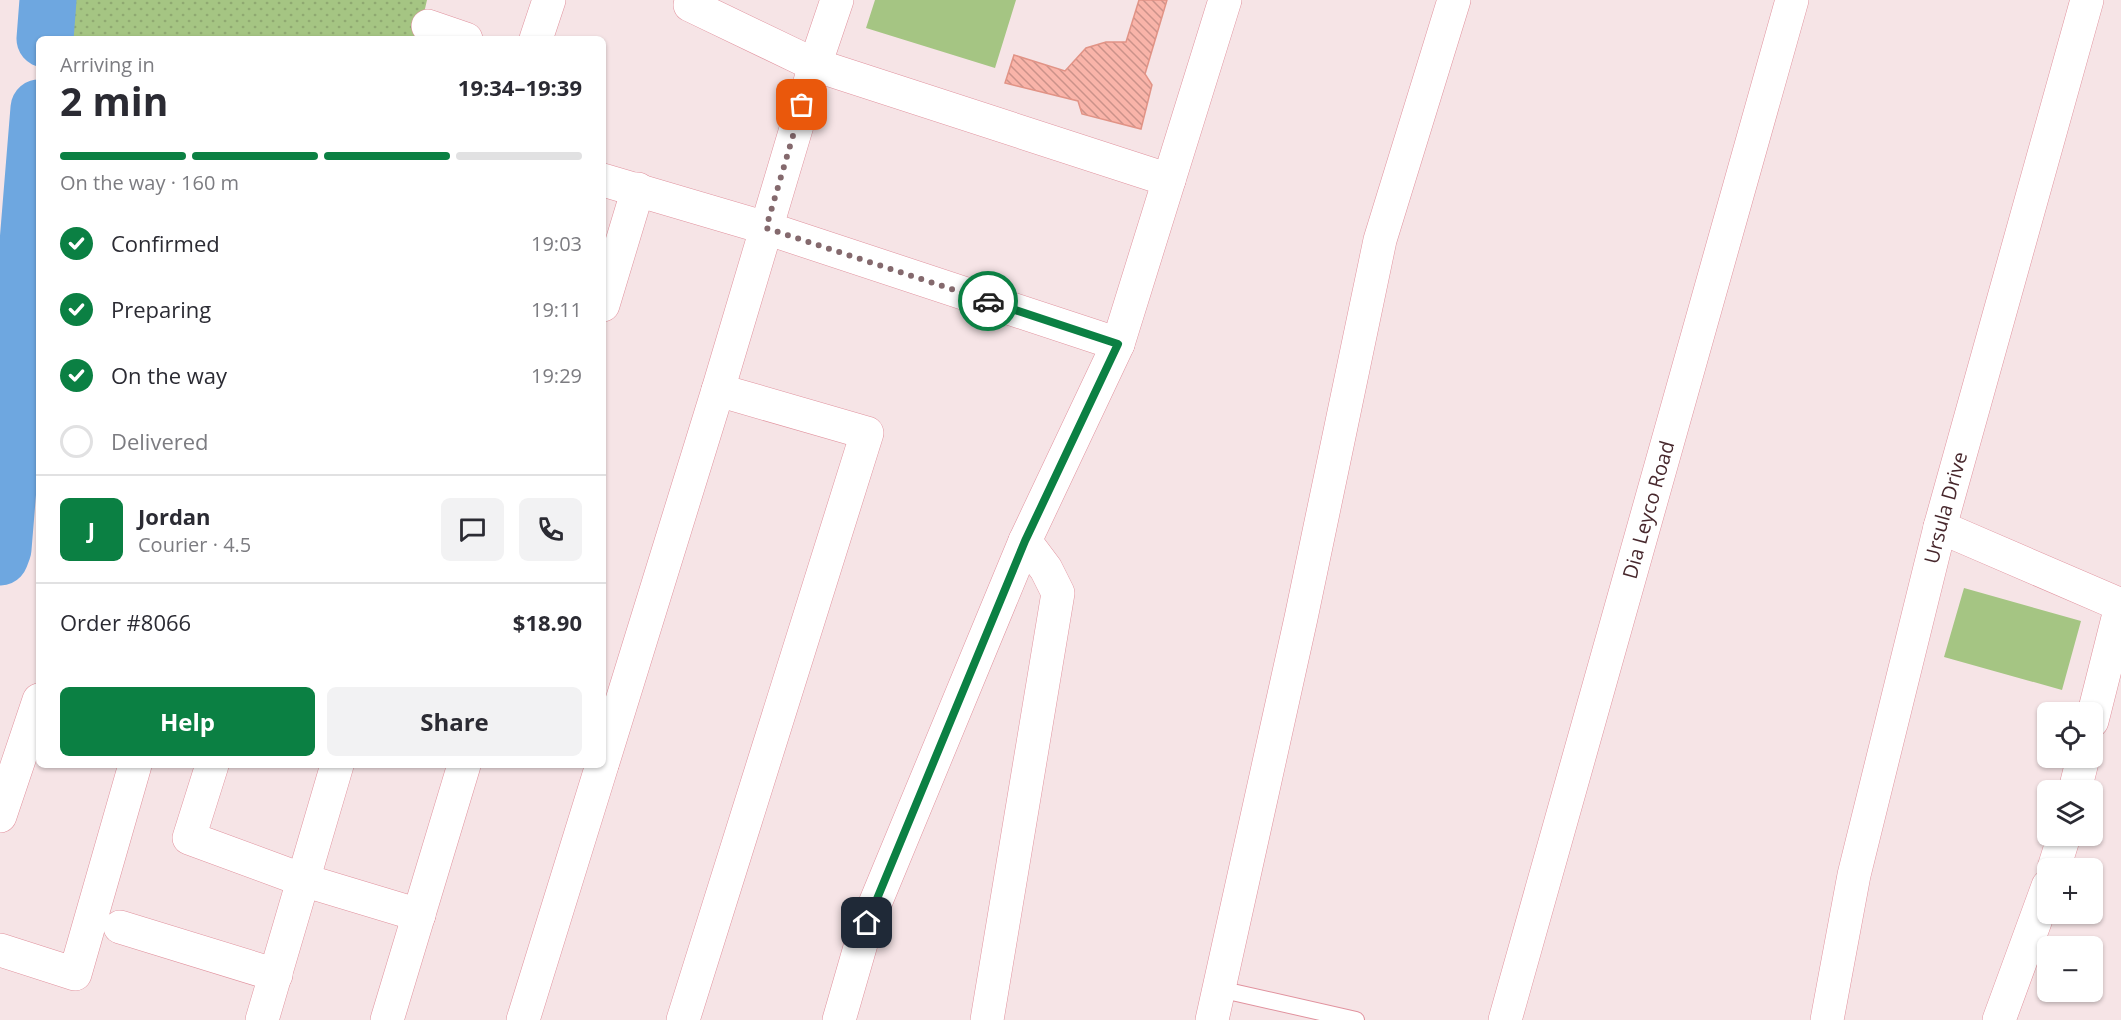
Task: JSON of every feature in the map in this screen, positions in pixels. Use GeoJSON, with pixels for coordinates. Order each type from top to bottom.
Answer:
{"type":"FeatureCollection","features":[{"type":"Feature","properties":{"kind":"street"},"geometry":{"type":"LineString","coordinates":[[537,36],[549,0]]}},
{"type":"Feature","properties":{"kind":"street"},"geometry":{"type":"LineString","coordinates":[[692,0],[690,5],[815,65],[1169,180]]}},
{"type":"Feature","properties":{"kind":"street"},"geometry":{"type":"LineString","coordinates":[[606,750],[718,390],[815,65],[837,0]]}},
{"type":"Feature","properties":{"kind":"street"},"geometry":{"type":"LineString","coordinates":[[839,1020],[867,923],[1025,541],[1118,344],[1225,0]]}},
{"type":"Feature","properties":{"kind":"street"},"geometry":{"type":"LineString","coordinates":[[1215,1004],[1301,618],[1380,240],[1454,0]]}},
{"type":"Feature","properties":{"kind":"street","name":"Dia Leyco Road"},"geometry":{"type":"LineString","coordinates":[[1505,1020],[1792,0]]}},
{"type":"Feature","properties":{"kind":"street","name":"Ursula Drive"},"geometry":{"type":"LineString","coordinates":[[1827,1020],[1854,875],[1940,527],[2086,0]]}},
{"type":"Feature","properties":{"kind":"street"},"geometry":{"type":"LineString","coordinates":[[428,26],[457,36]]}},
{"type":"Feature","properties":{"kind":"street"},"geometry":{"type":"LineString","coordinates":[[606,181],[766,228],[1118,344]]}},
{"type":"Feature","properties":{"kind":"street"},"geometry":{"type":"LineString","coordinates":[[606,294],[638,189]]}},
{"type":"Feature","properties":{"kind":"street"},"geometry":{"type":"LineString","coordinates":[[683,1020],[867,433],[718,390]]}},
{"type":"Feature","properties":{"kind":"street"},"geometry":{"type":"LineString","coordinates":[[1940,527],[2121,606],[2097,702]]}},
{"type":"Feature","properties":{"kind":"street"},"geometry":{"type":"LineString","coordinates":[[987,1020],[1058,593],[1046,569],[1025,541]]}},
{"type":"Feature","properties":{"kind":"street"},"geometry":{"type":"LineString","coordinates":[[0,816],[36,709]]}},
{"type":"Feature","properties":{"kind":"street"},"geometry":{"type":"LineString","coordinates":[[0,950],[75,974],[134,768]]}},
{"type":"Feature","properties":{"kind":"street"},"geometry":{"type":"LineString","coordinates":[[211,768],[189,838],[303,880],[419,915]]}},
{"type":"Feature","properties":{"kind":"street"},"geometry":{"type":"LineString","coordinates":[[262,1020],[336,768]]}},
{"type":"Feature","properties":{"kind":"street"},"geometry":{"type":"LineString","coordinates":[[387,1020],[463,768]]}},
{"type":"Feature","properties":{"kind":"street"},"geometry":{"type":"LineString","coordinates":[[523,1020],[600,768]]}},
{"type":"Feature","properties":{"kind":"street"},"geometry":{"type":"LineString","coordinates":[[1999,1020],[2037,916]]}},
{"type":"Feature","properties":{"kind":"street"},"geometry":{"type":"LineString","coordinates":[[120,927],[276,975]]}},
{"type":"Feature","properties":{"kind":"lane"},"geometry":{"type":"LineString","coordinates":[[1215,1004],[1356,1020]]}},
{"type":"Feature","properties":{"kind":"green space"},"geometry":{"type":"Polygon","coordinates":[[[58,0],[427,0],[419,36],[55,36],[58,0]]]}},
{"type":"Feature","properties":{"kind":"green space"},"geometry":{"type":"Polygon","coordinates":[[[875,0],[1016,0],[995,68],[866,28],[875,0]]]}},
{"type":"Feature","properties":{"kind":"green space"},"geometry":{"type":"Polygon","coordinates":[[[36,331],[36,428],[30,426],[36,331]]]}},
{"type":"Feature","properties":{"kind":"green space"},"geometry":{"type":"Polygon","coordinates":[[[1964,588],[2081,621],[2062,690],[1944,657],[1964,588]]]}},
{"type":"Feature","properties":{"kind":"building"},"geometry":{"type":"Polygon","coordinates":[[[1139,0],[1167,0],[1145,74],[1152,85],[1141,129],[1082,114],[1078,101],[1005,83],[1014,55],[1065,71],[1086,48],[1106,42],[1126,42],[1139,0]]]}},
{"type":"Feature","properties":{"kind":"waterway"},"geometry":{"type":"LineString","coordinates":[[45,36],[48,0]]}},
{"type":"Feature","properties":{"kind":"waterway"},"geometry":{"type":"LineString","coordinates":[[0,557],[3,549],[36,145]]}},
{"type":"Feature","properties":{"kind":"way so far"},"geometry":{"type":"LineString","coordinates":[[802,105],[766,228],[988,301]]}},
{"type":"Feature","properties":{"kind":"route"},"geometry":{"type":"LineString","coordinates":[[867,923],[1025,541],[1118,344],[988,301]]}}]}
